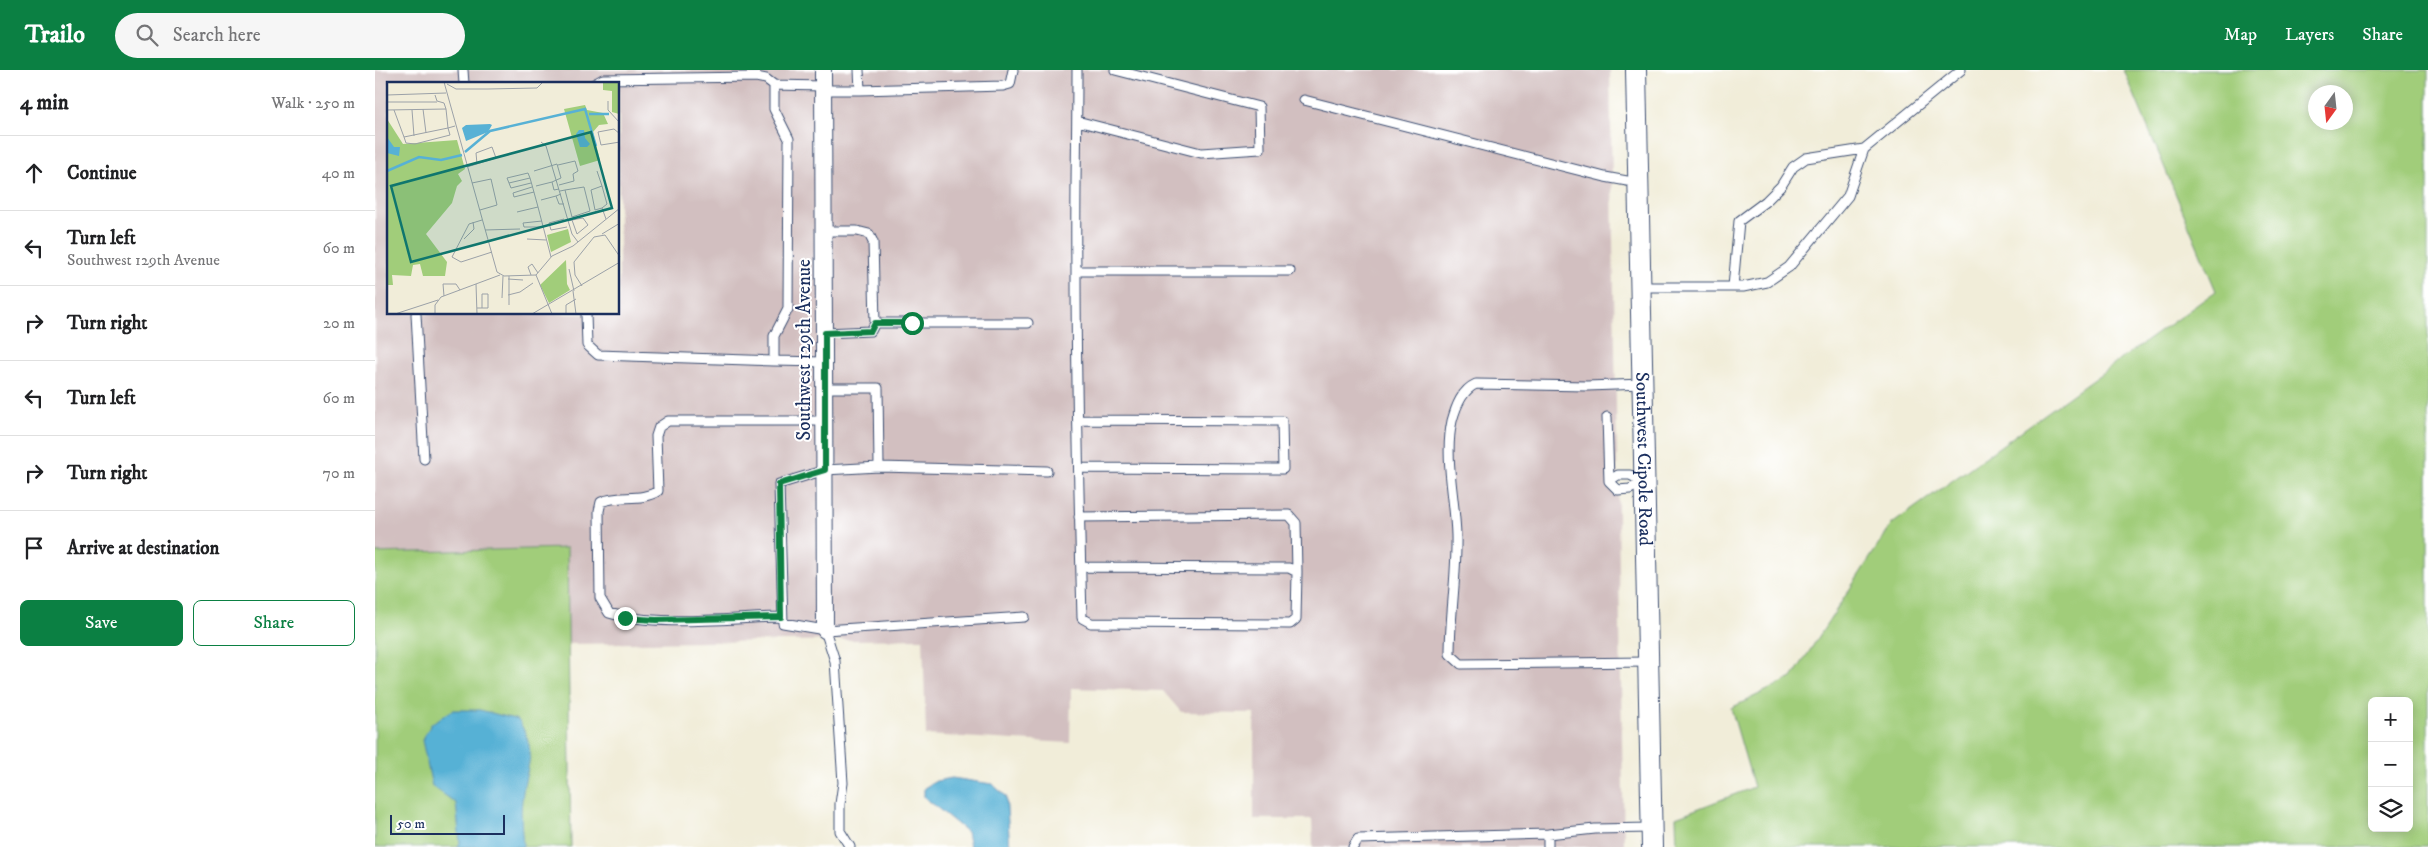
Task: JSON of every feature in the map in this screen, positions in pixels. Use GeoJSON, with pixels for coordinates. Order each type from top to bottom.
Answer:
{"type":"FeatureCollection","features":[{"type":"Feature","properties":{"kind":"street","name":"Southwest Cipole Road"},"geometry":{"type":"LineString","coordinates":[[1637,70],[1647,662],[1652,838]]}},
{"type":"Feature","properties":{"kind":"street","name":"Southwest 129th Avenue"},"geometry":{"type":"LineString","coordinates":[[823,82],[825,630]]}},
{"type":"Feature","properties":{"kind":"lane"},"geometry":{"type":"LineString","coordinates":[[859,70],[860,90]]}},
{"type":"Feature","properties":{"kind":"lane"},"geometry":{"type":"LineString","coordinates":[[598,82],[603,79],[756,77],[766,79],[774,85],[823,82],[860,90],[1003,86],[1010,84],[1013,70]]}},
{"type":"Feature","properties":{"kind":"lane"},"geometry":{"type":"LineString","coordinates":[[1077,70],[1075,271],[1079,420],[1079,517],[1082,618],[1091,623],[1290,624],[1296,619],[1296,523],[1289,515],[1079,517]]}},
{"type":"Feature","properties":{"kind":"lane"},"geometry":{"type":"LineString","coordinates":[[1077,121],[1201,153],[1260,149],[1259,107],[1115,70]]}},
{"type":"Feature","properties":{"kind":"lane"},"geometry":{"type":"LineString","coordinates":[[1733,287],[1736,233],[1739,221],[1766,201],[1781,186],[1793,167],[1805,158],[1864,149],[1961,70]]}},
{"type":"Feature","properties":{"kind":"lane"},"geometry":{"type":"LineString","coordinates":[[774,85],[773,109],[789,139],[788,308],[774,336],[774,361]]}},
{"type":"Feature","properties":{"kind":"lane"},"geometry":{"type":"LineString","coordinates":[[1304,100],[1605,177],[1639,183]]}},
{"type":"Feature","properties":{"kind":"lane"},"geometry":{"type":"LineString","coordinates":[[1642,287],[1733,287],[1760,285],[1774,279],[1789,267],[1847,196],[1864,149]]}},
{"type":"Feature","properties":{"kind":"lane"},"geometry":{"type":"LineString","coordinates":[[824,231],[857,231],[869,234],[873,242],[875,323],[871,331],[862,333],[825,333]]}},
{"type":"Feature","properties":{"kind":"lane"},"geometry":{"type":"LineString","coordinates":[[1075,271],[1290,271]]}},
{"type":"Feature","properties":{"kind":"lane"},"geometry":{"type":"LineString","coordinates":[[416,315],[424,459]]}},
{"type":"Feature","properties":{"kind":"lane"},"geometry":{"type":"LineString","coordinates":[[586,315],[587,345],[598,355],[825,362]]}},
{"type":"Feature","properties":{"kind":"lane"},"geometry":{"type":"LineString","coordinates":[[875,323],[1028,323]]}},
{"type":"Feature","properties":{"kind":"lane"},"geometry":{"type":"LineString","coordinates":[[1643,384],[1587,386],[1476,384],[1468,387],[1459,401],[1452,421],[1449,452],[1456,534],[1455,585],[1450,626],[1450,654],[1461,664],[1647,662]]}},
{"type":"Feature","properties":{"kind":"lane"},"geometry":{"type":"LineString","coordinates":[[825,388],[878,388],[879,467]]}},
{"type":"Feature","properties":{"kind":"lane"},"geometry":{"type":"LineString","coordinates":[[1607,417],[1609,481],[1618,490],[1631,489],[1644,482]]}},
{"type":"Feature","properties":{"kind":"lane"},"geometry":{"type":"LineString","coordinates":[[1079,420],[1282,421],[1283,468],[1079,468]]}},
{"type":"Feature","properties":{"kind":"lane"},"geometry":{"type":"LineString","coordinates":[[781,617],[656,620],[625,618],[609,613],[600,598],[599,511],[601,502],[610,498],[649,497],[658,491],[656,436],[659,427],[668,422],[825,421]]}},
{"type":"Feature","properties":{"kind":"lane"},"geometry":{"type":"LineString","coordinates":[[1024,617],[825,630],[783,623],[781,617],[779,484],[825,470],[879,467],[1047,471]]}},
{"type":"Feature","properties":{"kind":"lane"},"geometry":{"type":"LineString","coordinates":[[1609,481],[1618,476],[1630,475],[1644,482]]}},
{"type":"Feature","properties":{"kind":"lane"},"geometry":{"type":"LineString","coordinates":[[1081,567],[1289,568],[1297,572]]}},
{"type":"Feature","properties":{"kind":"lane"},"geometry":{"type":"LineString","coordinates":[[825,630],[835,662],[843,784],[840,804],[840,831],[850,847]]}},
{"type":"Feature","properties":{"kind":"lane"},"geometry":{"type":"LineString","coordinates":[[1353,847],[1358,839],[1549,834],[1595,829],[1652,838]]}},
{"type":"Feature","properties":{"kind":"lane"},"geometry":{"type":"LineString","coordinates":[[1548,847],[1549,834]]}},
{"type":"Feature","properties":{"kind":"shaded area"},"geometry":{"type":"Polygon","coordinates":[[[375,70],[1610,70],[1624,847],[1313,847],[1312,819],[1254,819],[1254,713],[1181,712],[1163,691],[1071,688],[1070,743],[926,735],[923,639],[568,644],[566,548],[375,553],[375,70]]]}},
{"type":"Feature","properties":{"kind":"green space"},"geometry":{"type":"Polygon","coordinates":[[[2124,70],[2428,70],[2428,847],[1677,847],[1676,817],[1754,787],[1731,708],[1792,678],[1892,524],[2216,291],[2124,70]]]}},
{"type":"Feature","properties":{"kind":"green space"},"geometry":{"type":"Polygon","coordinates":[[[567,548],[571,847],[375,847],[375,553],[567,548]]]}},
{"type":"Feature","properties":{"kind":"water"},"geometry":{"type":"Polygon","coordinates":[[[453,710],[480,710],[518,720],[525,732],[530,751],[521,806],[523,847],[457,847],[460,843],[456,803],[432,786],[422,740],[432,723],[453,710]]]}},
{"type":"Feature","properties":{"kind":"water"},"geometry":{"type":"Polygon","coordinates":[[[952,778],[992,784],[1006,796],[1010,847],[970,847],[967,832],[924,797],[924,788],[936,781],[952,778]]]}},
{"type":"Feature","properties":{"kind":"route"},"geometry":{"type":"LineString","coordinates":[[625,618],[656,620],[781,617],[779,484],[825,470],[825,333],[862,333],[871,331],[875,323],[912,323]]}}]}
